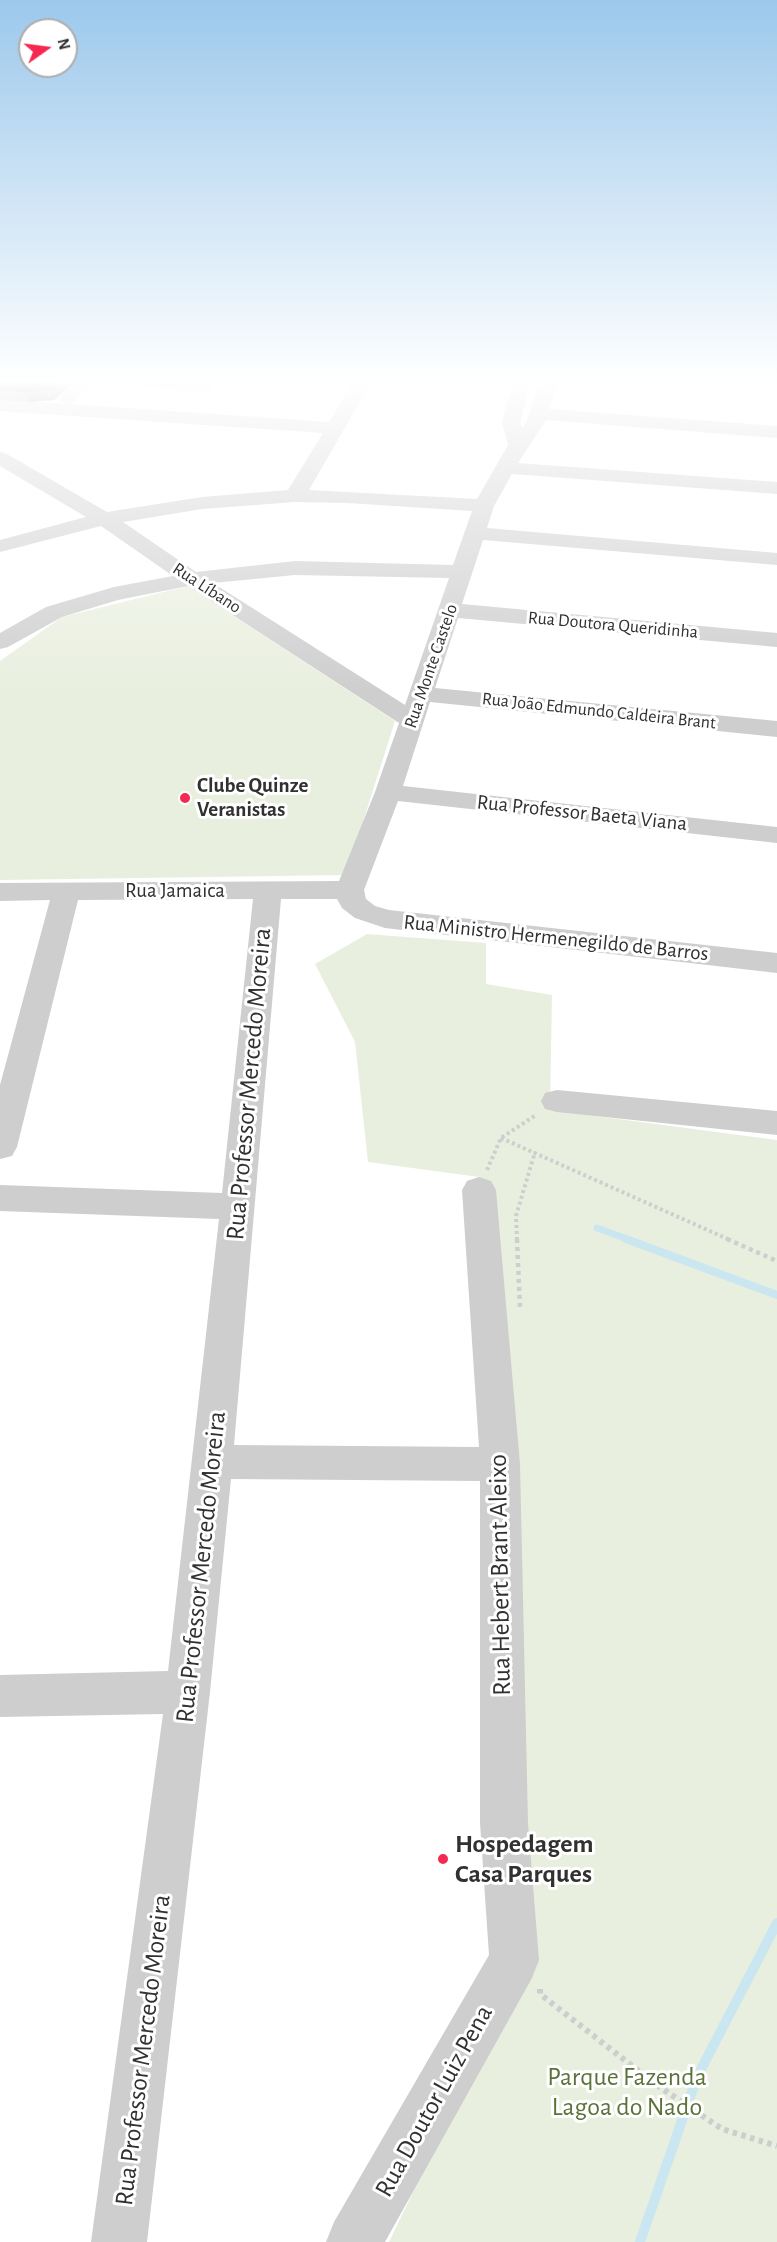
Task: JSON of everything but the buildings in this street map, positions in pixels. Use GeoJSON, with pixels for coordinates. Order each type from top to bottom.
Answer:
{"type":"FeatureCollection","features":[{"type":"Feature","properties":{"kind":"street","name":"Rua Líbano"},"geometry":{"type":"LineString","coordinates":[[42,484],[104,519],[192,579],[412,721]]}},
{"type":"Feature","properties":{"kind":"street"},"geometry":{"type":"LineString","coordinates":[[295,496],[302,484]]}},
{"type":"Feature","properties":{"kind":"street","name":"Rua Monte Castelo"},"geometry":{"type":"LineString","coordinates":[[350,890],[388,792],[484,506],[496,484]]}},
{"type":"Feature","properties":{"kind":"street"},"geometry":{"type":"LineString","coordinates":[[707,484],[777,489]]}},
{"type":"Feature","properties":{"kind":"street"},"geometry":{"type":"LineString","coordinates":[[0,546],[104,519],[202,503],[295,496],[484,506]]}},
{"type":"Feature","properties":{"kind":"street"},"geometry":{"type":"LineString","coordinates":[[475,533],[777,558]]}},
{"type":"Feature","properties":{"kind":"street"},"geometry":{"type":"LineString","coordinates":[[0,642],[54,612],[114,594],[192,579],[295,568],[462,572]]}},
{"type":"Feature","properties":{"kind":"street","name":"Rua Doutora Queridinha"},"geometry":{"type":"LineString","coordinates":[[449,610],[777,640]]}},
{"type":"Feature","properties":{"kind":"street","name":"Rua João Edmundo Caldeira Brant"},"geometry":{"type":"LineString","coordinates":[[421,693],[777,729]]}},
{"type":"Feature","properties":{"kind":"street","name":"Rua Professor Baeta Viana"},"geometry":{"type":"LineString","coordinates":[[388,792],[777,835]]}},
{"type":"Feature","properties":{"kind":"street","name":"Rua Jamaica"},"geometry":{"type":"LineString","coordinates":[[0,892],[350,890]]}},
{"type":"Feature","properties":{"kind":"street","name":"Rua Ministro Hermenegildo de Barros"},"geometry":{"type":"LineString","coordinates":[[350,890],[352,902],[365,912],[385,919],[777,963]]}},
{"type":"Feature","properties":{"kind":"street","name":"Rua Professor Mercedo Moreira"},"geometry":{"type":"LineString","coordinates":[[118,2242],[188,1692],[213,1462],[268,891]]}},
{"type":"Feature","properties":{"kind":"street"},"geometry":{"type":"LineString","coordinates":[[0,1147],[66,892]]}},
{"type":"Feature","properties":{"kind":"street"},"geometry":{"type":"LineString","coordinates":[[556,1101],[777,1123]]}},
{"type":"Feature","properties":{"kind":"street","name":"Rua Hebert Brant Aleixo"},"geometry":{"type":"LineString","coordinates":[[479,1190],[500,1464],[504,1823],[527,1971]]}},
{"type":"Feature","properties":{"kind":"street"},"geometry":{"type":"LineString","coordinates":[[0,1198],[237,1207]]}},
{"type":"Feature","properties":{"kind":"street"},"geometry":{"type":"LineString","coordinates":[[213,1462],[500,1464]]}},
{"type":"Feature","properties":{"kind":"street"},"geometry":{"type":"LineString","coordinates":[[0,1696],[188,1692]]}},
{"type":"Feature","properties":{"kind":"street","name":"Rua Doutor Luiz Pena"},"geometry":{"type":"LineString","coordinates":[[354,2242],[527,1971]]}},
{"type":"Feature","properties":{"kind":"path"},"geometry":{"type":"LineString","coordinates":[[479,1190],[501,1138],[556,1101]]}},
{"type":"Feature","properties":{"kind":"path"},"geometry":{"type":"LineString","coordinates":[[501,1138],[777,1261]]}},
{"type":"Feature","properties":{"kind":"path"},"geometry":{"type":"LineString","coordinates":[[527,1971],[540,1994],[654,2083],[722,2129],[777,2146]]}},
{"type":"Feature","properties":{"kind":"green space","name":"Clube Quinze Veranistas"},"geometry":{"type":"Polygon","coordinates":[[[188,586],[395,721],[346,875],[0,880],[0,661],[62,617],[188,586]]]}},
{"type":"Feature","properties":{"kind":"green space","name":"Parque Fazenda Lagoa do Nado"},"geometry":{"type":"Polygon","coordinates":[[[367,934],[486,943],[486,984],[552,995],[550,1110],[777,1140],[777,2242],[389,2242],[525,1958],[510,1465],[479,1177],[368,1162],[355,1042],[315,964],[367,934]]]}},
{"type":"Feature","properties":{"kind":"waterway"},"geometry":{"type":"LineString","coordinates":[[597,1228],[630,1240]]}},
{"type":"Feature","properties":{"kind":"waterway"},"geometry":{"type":"LineString","coordinates":[[626,1239],[777,1295]]}},
{"type":"Feature","properties":{"kind":"waterway"},"geometry":{"type":"LineString","coordinates":[[640,2242],[697,2077],[777,1923]]}},
{"type":"Feature","properties":{"kind":"place","name":"Clube Quinze Veranistas"},"geometry":{"type":"Point","coordinates":[185,798]}},
{"type":"Feature","properties":{"kind":"place","name":"Hospedagem Casa Parques"},"geometry":{"type":"Point","coordinates":[443,1859]}}]}
